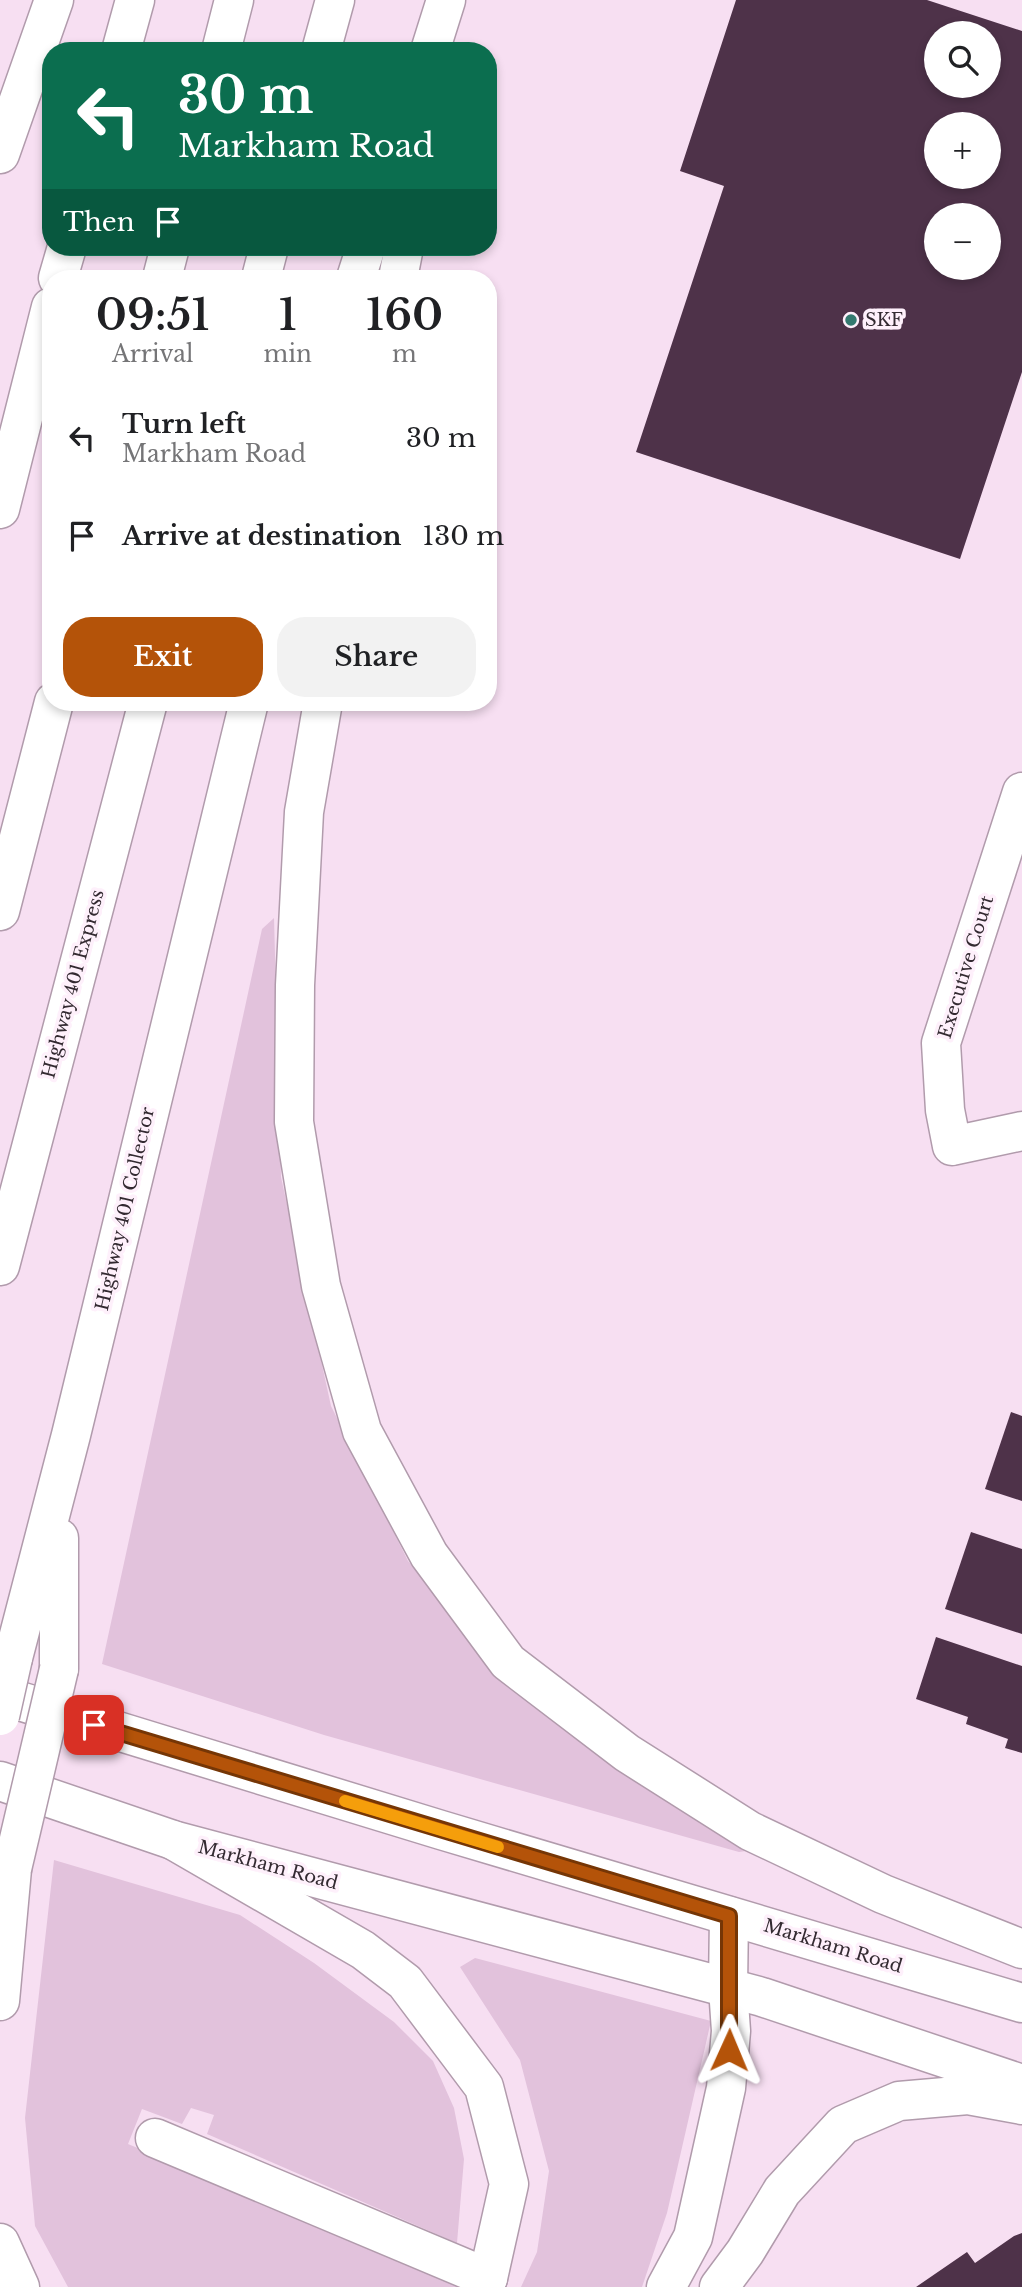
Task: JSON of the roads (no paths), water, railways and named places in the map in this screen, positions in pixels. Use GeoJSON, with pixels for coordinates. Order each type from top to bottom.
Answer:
{"type":"FeatureCollection","features":[{"type":"Feature","properties":{"kind":"main road"},"geometry":{"type":"LineString","coordinates":[[0,154],[54,0]]}},
{"type":"Feature","properties":{"kind":"main road"},"geometry":{"type":"LineString","coordinates":[[123,42],[135,0]]}},
{"type":"Feature","properties":{"kind":"main road"},"geometry":{"type":"LineString","coordinates":[[223,42],[234,0]]}},
{"type":"Feature","properties":{"kind":"main road"},"geometry":{"type":"LineString","coordinates":[[323,42],[335,0]]}},
{"type":"Feature","properties":{"kind":"main road"},"geometry":{"type":"LineString","coordinates":[[432,42],[447,0]]}},
{"type":"Feature","properties":{"kind":"main road"},"geometry":{"type":"LineString","coordinates":[[440,42],[447,0]]}},
{"type":"Feature","properties":{"kind":"main road"},"geometry":{"type":"LineString","coordinates":[[0,509],[42,343]]}},
{"type":"Feature","properties":{"kind":"main road"},"geometry":{"type":"LineString","coordinates":[[0,911],[52,711]]}},
{"type":"Feature","properties":{"kind":"main road","name":"Highway 401 Express"},"geometry":{"type":"LineString","coordinates":[[0,1266],[146,711]]}},
{"type":"Feature","properties":{"kind":"main road","name":"Highway 401 Collector"},"geometry":{"type":"LineString","coordinates":[[0,1716],[60,1481],[247,711]]}},
{"type":"Feature","properties":{"kind":"main road"},"geometry":{"type":"LineString","coordinates":[[321,711],[304,812],[295,985],[294,1122],[321,1286],[362,1431],[429,1555],[508,1662],[627,1753],[750,1831],[883,1894],[1022,1949]]}},
{"type":"Feature","properties":{"kind":"main road","name":"Executive Court"},"geometry":{"type":"LineString","coordinates":[[1022,792],[941,1043],[945,1110],[952,1146],[1022,1132]]}},
{"type":"Feature","properties":{"kind":"main road"},"geometry":{"type":"LineString","coordinates":[[0,2001],[12,1869],[59,1669],[60,1481]]}},
{"type":"Feature","properties":{"kind":"main road","name":"Markham Road"},"geometry":{"type":"LineString","coordinates":[[0,1695],[191,1755],[1022,2003]]}},
{"type":"Feature","properties":{"kind":"main road","name":"Markham Road"},"geometry":{"type":"LineString","coordinates":[[0,1781],[173,1840],[762,1997],[1022,2084]]}},
{"type":"Feature","properties":{"kind":"main road"},"geometry":{"type":"LineString","coordinates":[[155,2138],[485,2282],[509,2184],[484,2087],[477,2077],[405,1982],[363,1950],[173,1840]]}},
{"type":"Feature","properties":{"kind":"main road"},"geometry":{"type":"LineString","coordinates":[[666,2287],[693,2237],[726,2088],[731,2031],[728,1988],[729,1916]]}},
{"type":"Feature","properties":{"kind":"main road"},"geometry":{"type":"LineString","coordinates":[[719,2287],[745,2252],[782,2190],[843,2125],[899,2101],[968,2095],[1022,2105]]}},
{"type":"Feature","properties":{"kind":"main road"},"geometry":{"type":"LineString","coordinates":[[0,2243],[20,2287]]}},
{"type":"Feature","properties":{"kind":"place","name":"SKF"},"geometry":{"type":"Point","coordinates":[851,320]}}]}
